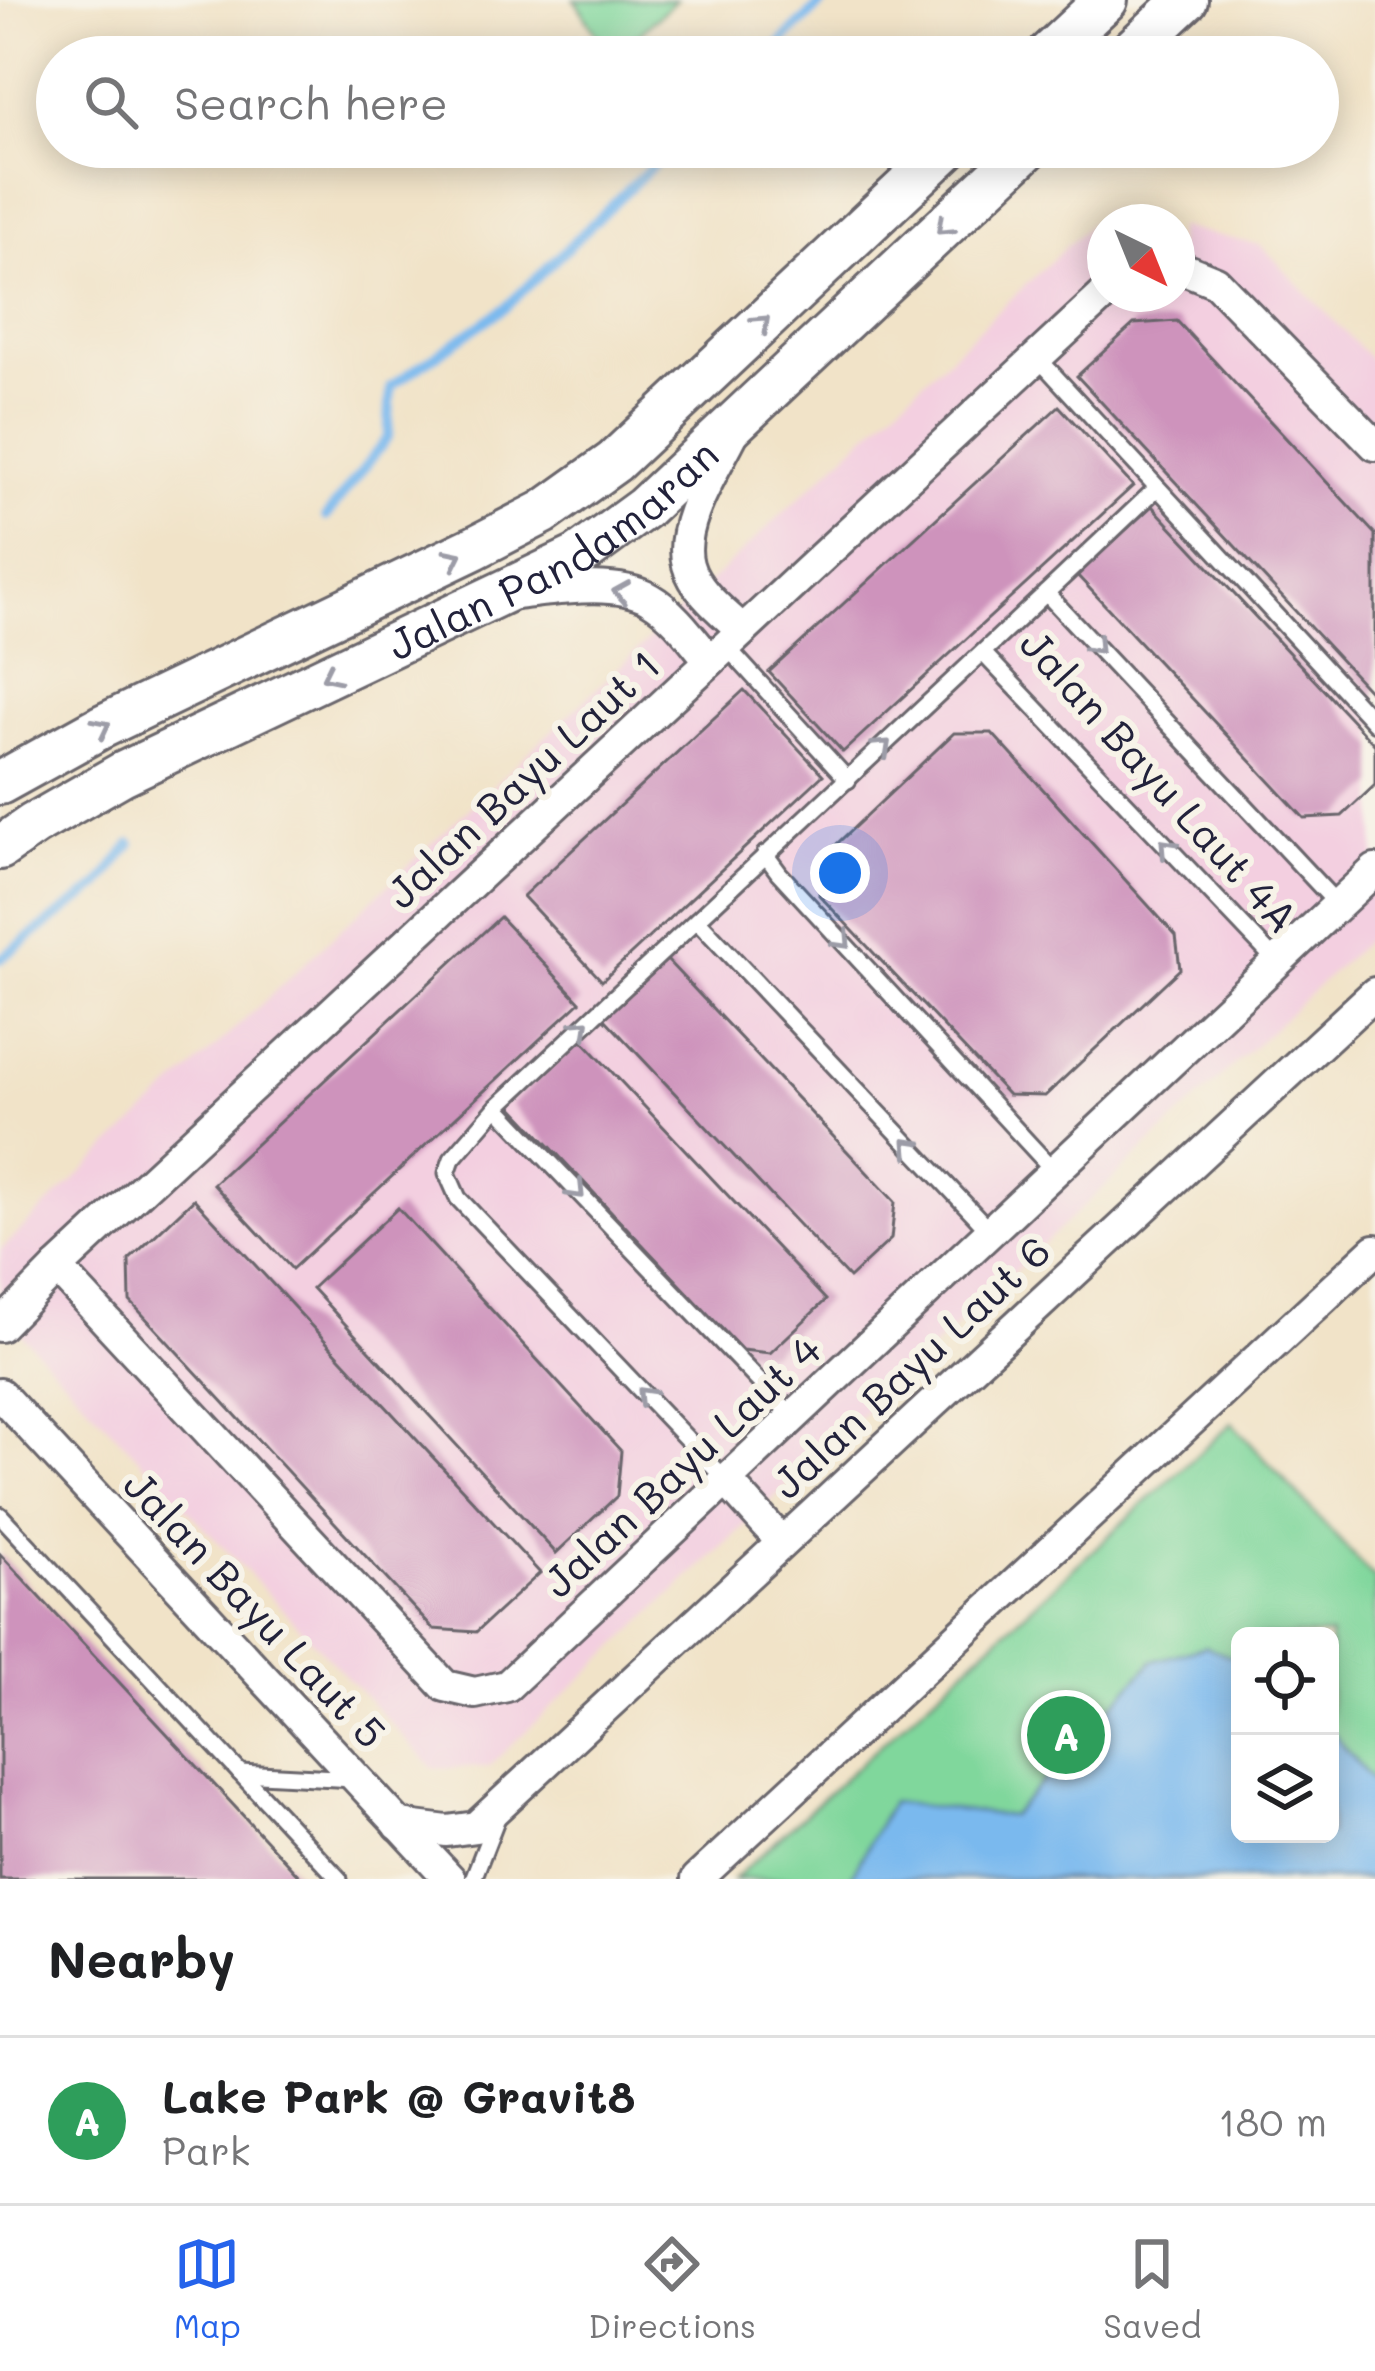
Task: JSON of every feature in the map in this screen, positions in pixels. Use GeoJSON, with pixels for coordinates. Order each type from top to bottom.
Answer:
{"type":"FeatureCollection","features":[{"type":"Feature","properties":{"kind":"main road"},"geometry":{"type":"LineString","coordinates":[[1067,36],[1106,0]]}},
{"type":"Feature","properties":{"kind":"main road"},"geometry":{"type":"LineString","coordinates":[[1147,36],[1186,0]]}},
{"type":"Feature","properties":{"kind":"main road","name":"Jalan Pandamaran"},"geometry":{"type":"LineString","coordinates":[[0,784],[101,727],[544,512],[614,462],[927,168]]}},
{"type":"Feature","properties":{"kind":"main road","name":"Jalan Pandamaran"},"geometry":{"type":"LineString","coordinates":[[0,848],[122,775],[577,557],[644,508],[1007,168]]}},
{"type":"Feature","properties":{"kind":"street"},"geometry":{"type":"LineString","coordinates":[[1195,273],[1216,282],[1375,445]]}},
{"type":"Feature","properties":{"kind":"street","name":"Jalan Bayu Laut 1"},"geometry":{"type":"LineString","coordinates":[[0,1326],[56,1268],[1087,311]]}},
{"type":"Feature","properties":{"kind":"street"},"geometry":{"type":"LineString","coordinates":[[726,646],[706,596],[688,568],[686,531],[738,422]]}},
{"type":"Feature","properties":{"kind":"street"},"geometry":{"type":"LineString","coordinates":[[495,596],[591,587],[646,596],[680,625],[726,646]]}},
{"type":"Feature","properties":{"kind":"street","name":"Jalan Bayu Laut 4"},"geometry":{"type":"LineString","coordinates":[[56,1268],[445,1686],[476,1693],[508,1686],[1375,870]]}},
{"type":"Feature","properties":{"kind":"street","name":"Jalan Bayu Laut 6"},"geometry":{"type":"LineString","coordinates":[[399,1825],[447,1831],[476,1827],[1375,993]]}},
{"type":"Feature","properties":{"kind":"street"},"geometry":{"type":"LineString","coordinates":[[697,1879],[1375,1250]]}},
{"type":"Feature","properties":{"kind":"street","name":"Jalan Bayu Laut 5"},"geometry":{"type":"LineString","coordinates":[[0,1394],[450,1879]]}},
{"type":"Feature","properties":{"kind":"street"},"geometry":{"type":"LineString","coordinates":[[726,1480],[782,1542]]}},
{"type":"Feature","properties":{"kind":"lane"},"geometry":{"type":"LineString","coordinates":[[1037,357],[1375,723]]}},
{"type":"Feature","properties":{"kind":"lane"},"geometry":{"type":"LineString","coordinates":[[1046,593],[1156,488]]}},
{"type":"Feature","properties":{"kind":"lane","name":"Jalan Bayu Laut 4A"},"geometry":{"type":"LineString","coordinates":[[1276,962],[984,653],[1046,593],[1338,905]]}},
{"type":"Feature","properties":{"kind":"lane"},"geometry":{"type":"LineString","coordinates":[[726,646],[848,780]]}},
{"type":"Feature","properties":{"kind":"lane"},"geometry":{"type":"LineString","coordinates":[[726,1480],[458,1198],[447,1173],[452,1159],[497,1107],[984,653]]}},
{"type":"Feature","properties":{"kind":"lane"},"geometry":{"type":"LineString","coordinates":[[765,854],[1054,1171]]}},
{"type":"Feature","properties":{"kind":"lane"},"geometry":{"type":"LineString","coordinates":[[697,920],[990,1232]]}},
{"type":"Feature","properties":{"kind":"lane"},"geometry":{"type":"LineString","coordinates":[[497,1107],[793,1417]]}},
{"type":"Feature","properties":{"kind":"lane"},"geometry":{"type":"LineString","coordinates":[[0,1514],[339,1879]]}},
{"type":"Feature","properties":{"kind":"lane"},"geometry":{"type":"LineString","coordinates":[[240,1773],[357,1779]]}},
{"type":"Feature","properties":{"kind":"lane","name":"Jalan Bayu Laut 6"},"geometry":{"type":"LineString","coordinates":[[473,1879],[503,1802]]}},
{"type":"Feature","properties":{"kind":"shaded area"},"geometry":{"type":"Polygon","coordinates":[[[1087,227],[1087,312],[1195,312],[1195,231],[1261,245],[1375,364],[1375,932],[488,1767],[433,1768],[0,1312],[0,1250],[1087,227]]]}},
{"type":"Feature","properties":{"kind":"green space"},"geometry":{"type":"Polygon","coordinates":[[[575,0],[676,0],[637,36],[598,36],[575,0]]]}},
{"type":"Feature","properties":{"kind":"green space"},"geometry":{"type":"Polygon","coordinates":[[[1232,1423],[1375,1579],[1375,1879],[734,1879],[1232,1423]]]}},
{"type":"Feature","properties":{"kind":"water"},"geometry":{"type":"Polygon","coordinates":[[[1206,1646],[1231,1657],[1231,1843],[1339,1843],[1339,1740],[1375,1785],[1375,1879],[850,1879],[891,1802],[1011,1816],[1153,1661],[1206,1646]]]}},
{"type":"Feature","properties":{"kind":"building"},"geometry":{"type":"Polygon","coordinates":[[[1177,321],[1375,534],[1375,697],[1077,376],[1134,324],[1177,321]]]}},
{"type":"Feature","properties":{"kind":"building"},"geometry":{"type":"Polygon","coordinates":[[[1059,406],[1133,486],[843,752],[769,672],[1059,406]]]}},
{"type":"Feature","properties":{"kind":"building"},"geometry":{"type":"Polygon","coordinates":[[[1152,506],[1375,745],[1375,785],[1342,816],[1304,818],[1077,575],[1152,506]]]}},
{"type":"Feature","properties":{"kind":"building"},"geometry":{"type":"Polygon","coordinates":[[[744,690],[823,775],[602,981],[523,896],[744,690]]]}},
{"type":"Feature","properties":{"kind":"building"},"geometry":{"type":"Polygon","coordinates":[[[954,733],[992,733],[1176,936],[1180,969],[1045,1096],[1008,1095],[819,895],[822,858],[954,733]]]}},
{"type":"Feature","properties":{"kind":"building"},"geometry":{"type":"Polygon","coordinates":[[[500,917],[580,1002],[292,1269],[213,1184],[500,917]]]}},
{"type":"Feature","properties":{"kind":"building"},"geometry":{"type":"Polygon","coordinates":[[[667,960],[895,1202],[891,1239],[849,1278],[604,1018],[667,960]]]}},
{"type":"Feature","properties":{"kind":"building"},"geometry":{"type":"Polygon","coordinates":[[[581,1039],[826,1300],[770,1353],[742,1350],[511,1105],[581,1039]]]}},
{"type":"Feature","properties":{"kind":"building"},"geometry":{"type":"Polygon","coordinates":[[[194,1199],[540,1573],[476,1632],[433,1629],[130,1301],[129,1260],[194,1199]]]}},
{"type":"Feature","properties":{"kind":"building"},"geometry":{"type":"Polygon","coordinates":[[[398,1208],[621,1451],[617,1496],[556,1553],[312,1288],[398,1208]]]}},
{"type":"Feature","properties":{"kind":"building"},"geometry":{"type":"Polygon","coordinates":[[[0,1554],[302,1879],[0,1879],[0,1554]]]}},
{"type":"Feature","properties":{"kind":"waterway"},"geometry":{"type":"LineString","coordinates":[[788,36],[825,0]]}},
{"type":"Feature","properties":{"kind":"waterway"},"geometry":{"type":"LineString","coordinates":[[326,517],[388,437],[391,386],[506,307],[650,168]]}},
{"type":"Feature","properties":{"kind":"waterway"},"geometry":{"type":"LineString","coordinates":[[0,959],[99,886],[131,844]]}},
{"type":"Feature","properties":{"kind":"place","name":"Lake Park @ Gravit8"},"geometry":{"type":"Point","coordinates":[1066,1735]}}]}
